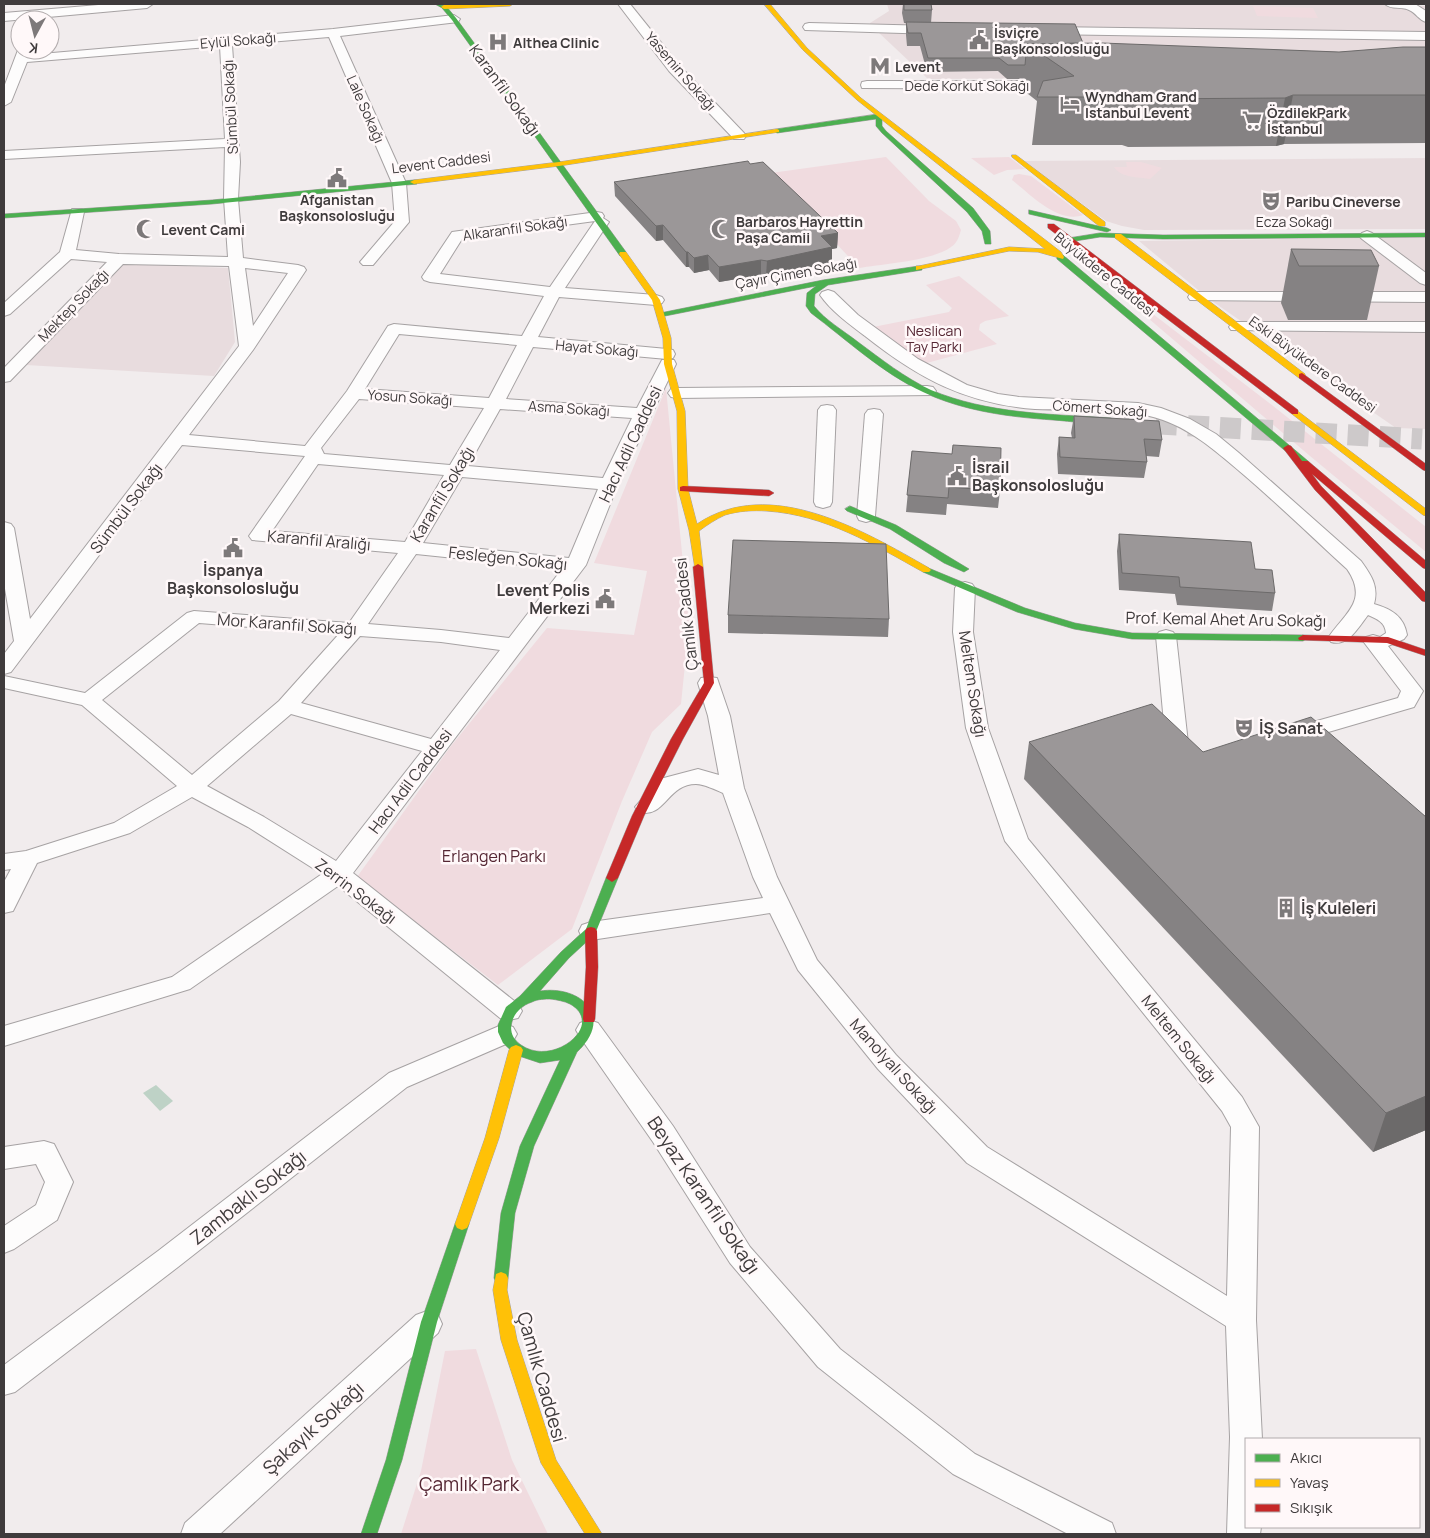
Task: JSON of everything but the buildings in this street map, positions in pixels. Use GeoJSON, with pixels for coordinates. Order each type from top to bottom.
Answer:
{"type":"FeatureCollection","features":[{"type":"Feature","properties":{"kind":"main road"},"geometry":{"type":"LineString","coordinates":[[442,5],[510,4]]}},
{"type":"Feature","properties":{"kind":"main road","name":"Büyükdere Caddesi"},"geometry":{"type":"LineString","coordinates":[[768,4],[805,49],[878,116],[1058,254],[1426,566]]}},
{"type":"Feature","properties":{"kind":"main road","name":"Karanfil Sokağı"},"geometry":{"type":"LineString","coordinates":[[442,5],[600,219]]}},
{"type":"Feature","properties":{"kind":"main road"},"geometry":{"type":"LineString","coordinates":[[806,23],[819,39]]}},
{"type":"Feature","properties":{"kind":"main road"},"geometry":{"type":"LineString","coordinates":[[856,74],[883,98]]}},
{"type":"Feature","properties":{"kind":"main road","name":"Levent Caddesi"},"geometry":{"type":"LineString","coordinates":[[4,216],[77,212],[399,183],[558,164],[878,116]]}},
{"type":"Feature","properties":{"kind":"main road","name":"Çayır Çimen Sokağı"},"geometry":{"type":"LineString","coordinates":[[878,116],[879,126],[884,132],[970,210],[992,240],[956,259],[938,264]]}},
{"type":"Feature","properties":{"kind":"main road"},"geometry":{"type":"LineString","coordinates":[[1014,156],[1181,285]]}},
{"type":"Feature","properties":{"kind":"main road","name":"Büyükdere Caddesi"},"geometry":{"type":"LineString","coordinates":[[1115,233],[1028,209],[1426,513]]}},
{"type":"Feature","properties":{"kind":"main road","name":"Çamlık Caddesi"},"geometry":{"type":"LineString","coordinates":[[369,1534],[394,1460],[429,1322],[492,1138],[513,1024],[565,954],[592,931],[638,816],[677,738],[709,683],[694,530],[683,489],[681,410],[667,359],[666,338],[660,313],[600,219]]}},
{"type":"Feature","properties":{"kind":"main road"},"geometry":{"type":"LineString","coordinates":[[1058,254],[1062,246],[1069,240],[1115,233]]}},
{"type":"Feature","properties":{"kind":"main road","name":"Ecza Sokağı"},"geometry":{"type":"LineString","coordinates":[[1115,233],[1163,237],[1426,236]]}},
{"type":"Feature","properties":{"kind":"main road"},"geometry":{"type":"LineString","coordinates":[[1009,249],[1019,242],[1016,238]]}},
{"type":"Feature","properties":{"kind":"main road"},"geometry":{"type":"LineString","coordinates":[[1069,240],[1106,253]]}},
{"type":"Feature","properties":{"kind":"main road","name":"Çayır Çimen Sokağı"},"geometry":{"type":"LineString","coordinates":[[660,313],[696,306],[833,287],[1009,249],[1038,250],[1058,254]]}},
{"type":"Feature","properties":{"kind":"main road"},"geometry":{"type":"LineString","coordinates":[[1141,267],[1181,285]]}},
{"type":"Feature","properties":{"kind":"main road"},"geometry":{"type":"LineString","coordinates":[[895,273],[848,285],[833,287],[826,283],[811,293],[810,306],[902,377],[927,391],[955,401],[1006,413],[1112,421]]}},
{"type":"Feature","properties":{"kind":"main road","name":"Eski Büyükdere Caddesi"},"geometry":{"type":"LineString","coordinates":[[1181,285],[1425,466]]}},
{"type":"Feature","properties":{"kind":"main road"},"geometry":{"type":"LineString","coordinates":[[832,323],[823,310],[824,302],[833,287]]}},
{"type":"Feature","properties":{"kind":"main road"},"geometry":{"type":"LineString","coordinates":[[660,313],[765,306]]}},
{"type":"Feature","properties":{"kind":"main road"},"geometry":{"type":"LineString","coordinates":[[797,307],[814,310]]}},
{"type":"Feature","properties":{"kind":"main road"},"geometry":{"type":"LineString","coordinates":[[1288,448],[1318,488],[1426,599]]}},
{"type":"Feature","properties":{"kind":"main road"},"geometry":{"type":"LineString","coordinates":[[683,489],[781,493]]}},
{"type":"Feature","properties":{"kind":"main road"},"geometry":{"type":"LineString","coordinates":[[804,513],[828,503],[866,516],[893,527],[947,561],[971,579]]}},
{"type":"Feature","properties":{"kind":"main road","name":"Prof. Kemal Ahet Aru Sokağı"},"geometry":{"type":"LineString","coordinates":[[694,530],[720,514],[745,508],[783,508],[823,518],[872,539],[928,571],[971,579],[1021,610],[1074,626],[1132,636],[1338,638],[1381,641],[1426,653]]}},
{"type":"Feature","properties":{"kind":"main road"},"geometry":{"type":"LineString","coordinates":[[1139,624],[1148,626],[1166,636]]}},
{"type":"Feature","properties":{"kind":"main road"},"geometry":{"type":"LineString","coordinates":[[583,1033],[585,1009],[576,1001],[565,996],[551,994],[537,995],[513,1024],[527,1055],[549,1057],[583,1033],[592,967],[592,931]]}},
{"type":"Feature","properties":{"kind":"main road","name":"Çamlık Caddesi"},"geometry":{"type":"LineString","coordinates":[[583,1033],[527,1146],[508,1213],[500,1290],[509,1340],[549,1463],[594,1534]]}},
{"type":"Feature","properties":{"kind":"street"},"geometry":{"type":"LineString","coordinates":[[60,11],[147,4]]}},
{"type":"Feature","properties":{"kind":"street","name":"Yasemin Sokağı"},"geometry":{"type":"LineString","coordinates":[[624,4],[674,68],[739,136]]}},
{"type":"Feature","properties":{"kind":"street"},"geometry":{"type":"LineString","coordinates":[[1391,4],[1420,9],[1426,18]]}},
{"type":"Feature","properties":{"kind":"street","name":"Eylül Sokağı"},"geometry":{"type":"LineString","coordinates":[[60,52],[333,32],[454,19]]}},
{"type":"Feature","properties":{"kind":"street"},"geometry":{"type":"LineString","coordinates":[[806,23],[952,30]]}},
{"type":"Feature","properties":{"kind":"street"},"geometry":{"type":"LineString","coordinates":[[1038,31],[1426,36]]}},
{"type":"Feature","properties":{"kind":"street","name":"Lale Sokağı"},"geometry":{"type":"LineString","coordinates":[[333,32],[399,183],[402,222],[368,262]]}},
{"type":"Feature","properties":{"kind":"street","name":"Sümbül Sokağı"},"geometry":{"type":"LineString","coordinates":[[226,41],[232,143],[231,199],[236,262],[247,346]]}},
{"type":"Feature","properties":{"kind":"street"},"geometry":{"type":"LineString","coordinates":[[4,102],[21,60]]}},
{"type":"Feature","properties":{"kind":"street","name":"Dede Korkut Sokağı"},"geometry":{"type":"LineString","coordinates":[[868,85],[1069,85]]}},
{"type":"Feature","properties":{"kind":"street"},"geometry":{"type":"LineString","coordinates":[[4,156],[232,143]]}},
{"type":"Feature","properties":{"kind":"street"},"geometry":{"type":"LineString","coordinates":[[4,311],[11,297],[67,254],[77,212]]}},
{"type":"Feature","properties":{"kind":"street","name":"Karanfil Sokağı"},"geometry":{"type":"LineString","coordinates":[[4,862],[28,858],[122,828],[192,787],[287,706],[354,630],[411,548],[495,403],[554,292],[600,219]]}},
{"type":"Feature","properties":{"kind":"street","name":"Alkaranfil Sokağı"},"geometry":{"type":"LineString","coordinates":[[554,292],[430,277],[458,234],[600,219]]}},
{"type":"Feature","properties":{"kind":"street"},"geometry":{"type":"LineString","coordinates":[[1367,236],[1426,280]]}},
{"type":"Feature","properties":{"kind":"street","name":"Mektep Sokağı"},"geometry":{"type":"LineString","coordinates":[[67,254],[118,259]]}},
{"type":"Feature","properties":{"kind":"street"},"geometry":{"type":"LineString","coordinates":[[118,259],[236,262]]}},
{"type":"Feature","properties":{"kind":"street","name":"Mektep Sokağı"},"geometry":{"type":"LineString","coordinates":[[4,377],[118,259]]}},
{"type":"Feature","properties":{"kind":"street","name":"Sümbül Sokağı"},"geometry":{"type":"LineString","coordinates":[[4,668],[247,346],[298,270],[236,262]]}},
{"type":"Feature","properties":{"kind":"street","name":"Cömert Sokağı"},"geometry":{"type":"LineString","coordinates":[[833,287],[857,323],[935,378],[958,388],[987,397],[1019,402],[1130,408],[1155,412],[1183,422],[1210,437],[1272,490],[1354,566],[1363,577],[1368,588],[1367,600],[1338,638]]}},
{"type":"Feature","properties":{"kind":"street"},"geometry":{"type":"LineString","coordinates":[[554,292],[660,313]]}},
{"type":"Feature","properties":{"kind":"street"},"geometry":{"type":"LineString","coordinates":[[1196,297],[1426,297]]}},
{"type":"Feature","properties":{"kind":"street"},"geometry":{"type":"LineString","coordinates":[[1237,327],[1426,327]]}},
{"type":"Feature","properties":{"kind":"street","name":"Yosun Sokağı"},"geometry":{"type":"LineString","coordinates":[[495,403],[354,393],[394,329],[528,341]]}},
{"type":"Feature","properties":{"kind":"street","name":"Hayat Sokağı"},"geometry":{"type":"LineString","coordinates":[[528,341],[667,359]]}},
{"type":"Feature","properties":{"kind":"street","name":"Hacı Adil Caddesi"},"geometry":{"type":"LineString","coordinates":[[4,1036],[181,983],[339,874],[576,565],[609,484],[644,414],[667,359]]}},
{"type":"Feature","properties":{"kind":"street"},"geometry":{"type":"LineString","coordinates":[[676,393],[927,391]]}},
{"type":"Feature","properties":{"kind":"street"},"geometry":{"type":"LineString","coordinates":[[311,455],[354,393]]}},
{"type":"Feature","properties":{"kind":"street","name":"Asma Sokağı"},"geometry":{"type":"LineString","coordinates":[[495,403],[644,414]]}},
{"type":"Feature","properties":{"kind":"street"},"geometry":{"type":"LineString","coordinates":[[827,410],[828,503]]}},
{"type":"Feature","properties":{"kind":"street"},"geometry":{"type":"LineString","coordinates":[[866,516],[874,414]]}},
{"type":"Feature","properties":{"kind":"street"},"geometry":{"type":"LineString","coordinates":[[177,439],[311,455],[609,484]]}},
{"type":"Feature","properties":{"kind":"street","name":"Karanfil Aralığı"},"geometry":{"type":"LineString","coordinates":[[311,455],[259,536],[411,548]]}},
{"type":"Feature","properties":{"kind":"street"},"geometry":{"type":"LineString","coordinates":[[4,528],[24,642]]}},
{"type":"Feature","properties":{"kind":"street","name":"Fesleğen Sokağı"},"geometry":{"type":"LineString","coordinates":[[411,548],[576,565]]}},
{"type":"Feature","properties":{"kind":"street","name":"Meltem Sokağı"},"geometry":{"type":"LineString","coordinates":[[971,579],[963,632],[977,728],[1017,841],[1232,1104],[1245,1127],[1241,1320],[1246,1438]]}},
{"type":"Feature","properties":{"kind":"street"},"geometry":{"type":"LineString","coordinates":[[1278,740],[1406,702],[1412,691],[1381,641],[1396,635],[1396,626],[1389,616],[1362,606]]}},
{"type":"Feature","properties":{"kind":"street","name":"Mor Karanfil Sokağı"},"geometry":{"type":"LineString","coordinates":[[89,700],[194,617],[514,645]]}},
{"type":"Feature","properties":{"kind":"street"},"geometry":{"type":"LineString","coordinates":[[1166,636],[1177,745],[1188,756],[1205,761]]}},
{"type":"Feature","properties":{"kind":"street"},"geometry":{"type":"LineString","coordinates":[[4,682],[89,700]]}},
{"type":"Feature","properties":{"kind":"street","name":"Manolyalı Sokağı"},"geometry":{"type":"LineString","coordinates":[[709,683],[719,716],[733,788],[765,877],[807,964],[887,1062],[977,1155],[1241,1320]]}},
{"type":"Feature","properties":{"kind":"street","name":"Zerrin Sokağı"},"geometry":{"type":"LineString","coordinates":[[89,700],[192,787],[256,822],[339,874],[513,1024]]}},
{"type":"Feature","properties":{"kind":"street"},"geometry":{"type":"LineString","coordinates":[[287,706],[436,748]]}},
{"type":"Feature","properties":{"kind":"street"},"geometry":{"type":"LineString","coordinates":[[638,816],[668,784],[698,776],[733,788]]}},
{"type":"Feature","properties":{"kind":"street"},"geometry":{"type":"LineString","coordinates":[[4,906],[28,858]]}},
{"type":"Feature","properties":{"kind":"street"},"geometry":{"type":"LineString","coordinates":[[592,931],[778,904]]}},
{"type":"Feature","properties":{"kind":"street","name":"Zambaklı Sokağı"},"geometry":{"type":"LineString","coordinates":[[4,1382],[168,1259],[398,1080],[513,1024]]}},
{"type":"Feature","properties":{"kind":"street","name":"Beyaz Karanfil Sokağı"},"geometry":{"type":"LineString","coordinates":[[583,1033],[663,1134],[740,1255],[829,1358],[964,1464],[1100,1534]]}},
{"type":"Feature","properties":{"kind":"street"},"geometry":{"type":"LineString","coordinates":[[4,1158],[44,1152],[59,1182],[47,1212],[4,1241]]}},
{"type":"Feature","properties":{"kind":"street","name":"Şakayık Sokağı"},"geometry":{"type":"LineString","coordinates":[[197,1534],[429,1322]]}},
{"type":"Feature","properties":{"kind":"street","name":"Meltem Sokağı"},"geometry":{"type":"LineString","coordinates":[[1244,1534],[1245,1486]]}},
{"type":"Feature","properties":{"kind":"shaded area"},"geometry":{"type":"Polygon","coordinates":[[[887,4],[1359,4],[1426,6],[1426,35],[871,28],[870,23],[889,11],[887,4]]]}},
{"type":"Feature","properties":{"kind":"shaded area"},"geometry":{"type":"Polygon","coordinates":[[[877,31],[1426,38],[1426,76],[928,79],[877,31]]]}},
{"type":"Feature","properties":{"kind":"shaded area"},"geometry":{"type":"Polygon","coordinates":[[[1426,158],[1426,229],[1144,230],[1106,221],[1023,161],[1426,158]]]}},
{"type":"Feature","properties":{"kind":"shaded area"},"geometry":{"type":"Polygon","coordinates":[[[1426,237],[1426,429],[1396,428],[1209,299],[1139,241],[1426,237]]]}},
{"type":"Feature","properties":{"kind":"shaded area"},"geometry":{"type":"Polygon","coordinates":[[[120,263],[228,268],[235,342],[214,376],[26,365],[120,263]]]}},
{"type":"Feature","properties":{"kind":"shaded area"},"geometry":{"type":"Polygon","coordinates":[[[156,1085],[173,1101],[160,1111],[143,1093],[156,1085]]]}},
{"type":"Feature","properties":{"kind":"green space"},"geometry":{"type":"Polygon","coordinates":[[[1253,6],[1313,8],[1318,18],[1257,16],[1253,6]]]}},
{"type":"Feature","properties":{"kind":"green space"},"geometry":{"type":"Polygon","coordinates":[[[886,157],[929,201],[956,221],[961,230],[955,244],[943,252],[920,259],[859,268],[771,173],[886,157]]]}},
{"type":"Feature","properties":{"kind":"green space"},"geometry":{"type":"Polygon","coordinates":[[[1009,157],[1025,169],[1007,170],[994,175],[971,158],[1009,157]]]}},
{"type":"Feature","properties":{"kind":"green space"},"geometry":{"type":"Polygon","coordinates":[[[1126,162],[1141,162],[1162,168],[1150,179],[1135,177],[1125,175],[1114,167],[1127,167],[1126,162]]]}},
{"type":"Feature","properties":{"kind":"green space"},"geometry":{"type":"Polygon","coordinates":[[[1014,175],[1031,176],[1083,215],[1074,217],[1054,212],[1012,180],[1014,175]]]}},
{"type":"Feature","properties":{"kind":"green space"},"geometry":{"type":"Polygon","coordinates":[[[1098,272],[1268,402],[1426,527],[1426,552],[1128,301],[1092,273],[1098,272]]]}},
{"type":"Feature","properties":{"kind":"green space","name":"Neslican Tay Parkı"},"geometry":{"type":"Polygon","coordinates":[[[959,276],[1009,316],[985,321],[980,324],[979,330],[997,344],[923,364],[873,327],[949,312],[952,308],[926,285],[959,276]]]}},
{"type":"Feature","properties":{"kind":"green space","name":"Erlangen Parkı"},"geometry":{"type":"Polygon","coordinates":[[[666,388],[689,625],[681,704],[652,732],[622,801],[572,929],[498,985],[357,877],[451,746],[547,628],[634,635],[647,571],[594,563],[666,388]]]}},
{"type":"Feature","properties":{"kind":"green space","name":"Çamlık Park"},"geometry":{"type":"Polygon","coordinates":[[[476,1349],[512,1460],[548,1534],[401,1534],[421,1471],[445,1351],[476,1349]]]}},
{"type":"Feature","properties":{"kind":"tunnel"},"geometry":{"type":"LineString","coordinates":[[1124,422],[1422,439]]}},
{"type":"Feature","properties":{"kind":"traffic: fast"},"geometry":{"type":"LineString","coordinates":[[438,4],[444,7],[454,19],[623,254]]}},
{"type":"Feature","properties":{"kind":"traffic: fast"},"geometry":{"type":"LineString","coordinates":[[777,131],[879,116],[879,126],[884,132],[970,210],[986,231],[988,242]]}},
{"type":"Feature","properties":{"kind":"traffic: fast"},"geometry":{"type":"LineString","coordinates":[[4,216],[212,202],[414,182]]}},
{"type":"Feature","properties":{"kind":"traffic: fast"},"geometry":{"type":"LineString","coordinates":[[1032,212],[1107,230]]}},
{"type":"Feature","properties":{"kind":"traffic: fast"},"geometry":{"type":"LineString","coordinates":[[1069,240],[1100,235],[1163,237],[1426,235]]}},
{"type":"Feature","properties":{"kind":"traffic: fast"},"geometry":{"type":"LineString","coordinates":[[1060,257],[1305,463]]}},
{"type":"Feature","properties":{"kind":"traffic: fast"},"geometry":{"type":"LineString","coordinates":[[660,315],[823,282],[919,268]]}},
{"type":"Feature","properties":{"kind":"traffic: fast"},"geometry":{"type":"LineString","coordinates":[[835,281],[825,283],[811,293],[810,306],[814,311],[883,365],[927,391],[948,400],[994,411],[1111,421]]}},
{"type":"Feature","properties":{"kind":"traffic: fast"},"geometry":{"type":"LineString","coordinates":[[850,509],[893,527],[947,561],[964,569]]}},
{"type":"Feature","properties":{"kind":"traffic: fast"},"geometry":{"type":"LineString","coordinates":[[926,570],[1021,610],[1074,626],[1132,636],[1303,638]]}},
{"type":"Feature","properties":{"kind":"traffic: fast"},"geometry":{"type":"LineString","coordinates":[[524,1000],[565,955],[591,931],[612,878]]}},
{"type":"Feature","properties":{"kind":"traffic: fast"},"geometry":{"type":"LineString","coordinates":[[551,994],[574,1000],[586,1011],[589,1024],[584,1037],[573,1048],[558,1056],[540,1058],[521,1052],[508,1040],[504,1025],[506,1017],[510,1010],[525,999],[551,994]]}},
{"type":"Feature","properties":{"kind":"traffic: fast"},"geometry":{"type":"LineString","coordinates":[[501,1278],[508,1213],[527,1146],[571,1050]]}},
{"type":"Feature","properties":{"kind":"traffic: fast"},"geometry":{"type":"LineString","coordinates":[[369,1534],[394,1460],[429,1322],[462,1224]]}},
{"type":"Feature","properties":{"kind":"traffic: slow"},"geometry":{"type":"LineString","coordinates":[[444,7],[510,4]]}},
{"type":"Feature","properties":{"kind":"traffic: slow"},"geometry":{"type":"LineString","coordinates":[[767,4],[805,49],[859,99],[1060,257]]}},
{"type":"Feature","properties":{"kind":"traffic: slow"},"geometry":{"type":"LineString","coordinates":[[414,182],[559,164],[777,131]]}},
{"type":"Feature","properties":{"kind":"traffic: slow"},"geometry":{"type":"LineString","coordinates":[[1014,156],[1102,224]]}},
{"type":"Feature","properties":{"kind":"traffic: slow"},"geometry":{"type":"LineString","coordinates":[[1118,236],[1302,376]]}},
{"type":"Feature","properties":{"kind":"traffic: slow"},"geometry":{"type":"LineString","coordinates":[[919,268],[1009,249],[1038,250],[1058,254]]}},
{"type":"Feature","properties":{"kind":"traffic: slow"},"geometry":{"type":"LineString","coordinates":[[623,254],[656,300],[667,338],[668,364],[681,411],[683,489],[694,530],[698,567]]}},
{"type":"Feature","properties":{"kind":"traffic: slow"},"geometry":{"type":"LineString","coordinates":[[1295,412],[1426,513]]}},
{"type":"Feature","properties":{"kind":"traffic: slow"},"geometry":{"type":"LineString","coordinates":[[694,530],[720,514],[730,511],[756,508],[784,509],[827,520],[847,528],[926,570]]}},
{"type":"Feature","properties":{"kind":"traffic: slow"},"geometry":{"type":"LineString","coordinates":[[462,1224],[492,1138],[516,1050]]}},
{"type":"Feature","properties":{"kind":"traffic: slow"},"geometry":{"type":"LineString","coordinates":[[501,1278],[500,1290],[509,1340],[549,1463],[594,1534]]}},
{"type":"Feature","properties":{"kind":"traffic: jam"},"geometry":{"type":"LineString","coordinates":[[1051,226],[1295,412]]}},
{"type":"Feature","properties":{"kind":"traffic: jam"},"geometry":{"type":"LineString","coordinates":[[1302,376],[1426,468]]}},
{"type":"Feature","properties":{"kind":"traffic: jam"},"geometry":{"type":"LineString","coordinates":[[1288,448],[1318,488],[1426,599]]}},
{"type":"Feature","properties":{"kind":"traffic: jam"},"geometry":{"type":"LineString","coordinates":[[1305,463],[1426,566]]}},
{"type":"Feature","properties":{"kind":"traffic: jam"},"geometry":{"type":"LineString","coordinates":[[683,489],[769,493]]}},
{"type":"Feature","properties":{"kind":"traffic: jam"},"geometry":{"type":"LineString","coordinates":[[612,878],[638,816],[677,739],[709,683],[698,567]]}},
{"type":"Feature","properties":{"kind":"traffic: jam"},"geometry":{"type":"LineString","coordinates":[[1303,638],[1388,640],[1426,653]]}},
{"type":"Feature","properties":{"kind":"traffic: jam"},"geometry":{"type":"LineString","coordinates":[[589,1019],[592,967],[591,931]]}},
{"type":"Feature","properties":{"kind":"place","name":"İsviçre Başkonsolosluğu"},"geometry":{"type":"Point","coordinates":[979,40]}},
{"type":"Feature","properties":{"kind":"place","name":"Althea Clinic"},"geometry":{"type":"Point","coordinates":[498,42]}},
{"type":"Feature","properties":{"kind":"place","name":"Levent"},"geometry":{"type":"Point","coordinates":[880,66]}},
{"type":"Feature","properties":{"kind":"place","name":"Wyndham Grand Istanbul Levent"},"geometry":{"type":"Point","coordinates":[1070,104]}},
{"type":"Feature","properties":{"kind":"place","name":"ÖzdilekPark İstanbul"},"geometry":{"type":"Point","coordinates":[1252,120]}},
{"type":"Feature","properties":{"kind":"place","name":"Afganistan Başkonsolosluğu"},"geometry":{"type":"Point","coordinates":[337,178]}},
{"type":"Feature","properties":{"kind":"place","name":"Paribu Cineverse"},"geometry":{"type":"Point","coordinates":[1271,201]}},
{"type":"Feature","properties":{"kind":"place","name":"Levent Cami"},"geometry":{"type":"Point","coordinates":[146,229]}},
{"type":"Feature","properties":{"kind":"place","name":"Barbaros Hayrettin Paşa Camii"},"geometry":{"type":"Point","coordinates":[721,229]}},
{"type":"Feature","properties":{"kind":"place","name":"İsrail Başkonsolosluğu"},"geometry":{"type":"Point","coordinates":[957,476]}},
{"type":"Feature","properties":{"kind":"place","name":"İspanya Başkonsolosluğu"},"geometry":{"type":"Point","coordinates":[233,548]}},
{"type":"Feature","properties":{"kind":"place","name":"Levent Polis Merkezi"},"geometry":{"type":"Point","coordinates":[605,599]}},
{"type":"Feature","properties":{"kind":"place","name":"İŞ Sanat"},"geometry":{"type":"Point","coordinates":[1244,728]}},
{"type":"Feature","properties":{"kind":"place","name":"İş Kuleleri"},"geometry":{"type":"Point","coordinates":[1286,908]}}]}
